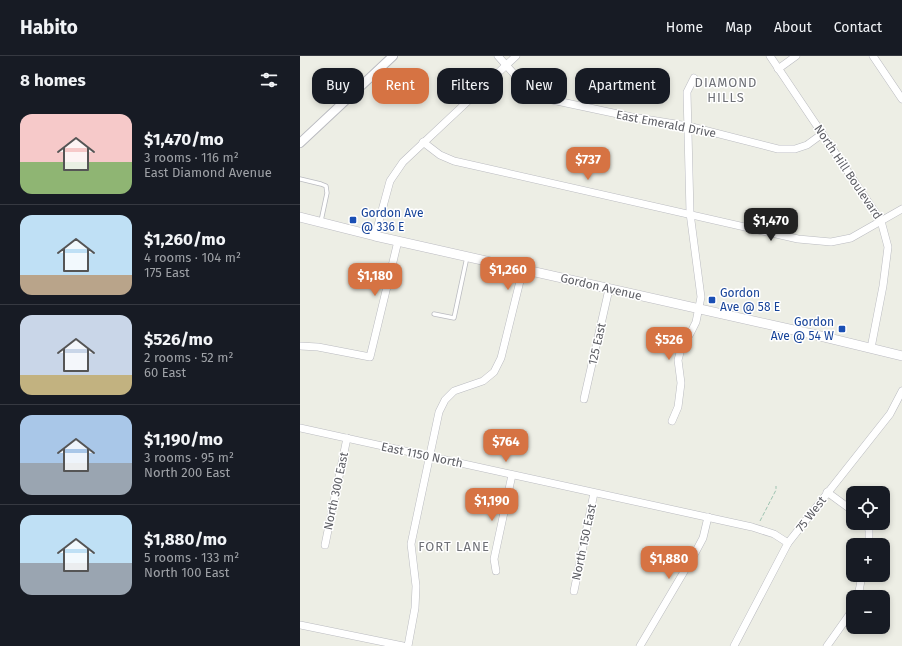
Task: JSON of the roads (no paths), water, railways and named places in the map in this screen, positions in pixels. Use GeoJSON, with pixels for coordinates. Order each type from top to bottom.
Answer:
{"type":"FeatureCollection","features":[{"type":"Feature","properties":{"kind":"main road","name":"Gordon Avenue"},"geometry":{"type":"LineString","coordinates":[[300,217],[376,236],[902,356]]}},
{"type":"Feature","properties":{"kind":"street"},"geometry":{"type":"LineString","coordinates":[[300,143],[393,56]]}},
{"type":"Feature","properties":{"kind":"street","name":"East Emerald Drive"},"geometry":{"type":"LineString","coordinates":[[498,56],[522,83],[534,93],[552,100],[632,117],[688,126],[778,149],[795,149],[807,145],[822,134]]}},
{"type":"Feature","properties":{"kind":"street"},"geometry":{"type":"LineString","coordinates":[[376,236],[390,181],[403,162],[516,56]]}},
{"type":"Feature","properties":{"kind":"street","name":"North Hill Boulevard"},"geometry":{"type":"LineString","coordinates":[[770,56],[881,221],[888,248],[884,286],[872,348]]}},
{"type":"Feature","properties":{"kind":"street"},"geometry":{"type":"LineString","coordinates":[[778,69],[796,56]]}},
{"type":"Feature","properties":{"kind":"street"},"geometry":{"type":"LineString","coordinates":[[873,56],[902,99]]}},
{"type":"Feature","properties":{"kind":"street"},"geometry":{"type":"LineString","coordinates":[[672,421],[678,407],[681,383],[678,360],[680,349],[694,327],[701,295],[690,214],[688,92],[694,78]]}},
{"type":"Feature","properties":{"kind":"street"},"geometry":{"type":"LineString","coordinates":[[423,142],[440,155],[454,161],[798,239],[831,242],[851,238],[902,209]]}},
{"type":"Feature","properties":{"kind":"street"},"geometry":{"type":"LineString","coordinates":[[300,346],[318,347],[370,357],[398,241]]}},
{"type":"Feature","properties":{"kind":"street"},"geometry":{"type":"LineString","coordinates":[[408,646],[415,608],[416,586],[411,544],[439,412],[445,400],[454,391],[483,381],[494,372],[501,358],[523,269]]}},
{"type":"Feature","properties":{"kind":"street","name":"125 East"},"geometry":{"type":"LineString","coordinates":[[584,399],[610,289]]}},
{"type":"Feature","properties":{"kind":"street","name":"75 West"},"geometry":{"type":"LineString","coordinates":[[734,646],[788,543],[890,414],[902,392]]}},
{"type":"Feature","properties":{"kind":"street","name":"East 1150 North"},"geometry":{"type":"LineString","coordinates":[[300,428],[752,527],[774,534],[788,543]]}},
{"type":"Feature","properties":{"kind":"street","name":"North 300 East"},"geometry":{"type":"LineString","coordinates":[[325,545],[347,438]]}},
{"type":"Feature","properties":{"kind":"street"},"geometry":{"type":"LineString","coordinates":[[496,571],[494,559],[512,475]]}},
{"type":"Feature","properties":{"kind":"street"},"geometry":{"type":"LineString","coordinates":[[827,492],[846,506]]}},
{"type":"Feature","properties":{"kind":"street","name":"North 150 East"},"geometry":{"type":"LineString","coordinates":[[574,591],[594,493]]}},
{"type":"Feature","properties":{"kind":"street"},"geometry":{"type":"LineString","coordinates":[[640,646],[703,538],[708,518]]}},
{"type":"Feature","properties":{"kind":"street"},"geometry":{"type":"LineString","coordinates":[[827,646],[846,619]]}},
{"type":"Feature","properties":{"kind":"street"},"geometry":{"type":"LineString","coordinates":[[300,625],[403,646]]}},
{"type":"Feature","properties":{"kind":"lane"},"geometry":{"type":"LineString","coordinates":[[300,179],[326,186],[327,193],[320,222]]}},
{"type":"Feature","properties":{"kind":"lane"},"geometry":{"type":"LineString","coordinates":[[434,314],[454,318],[468,257]]}},
{"type":"Feature","properties":{"kind":"place","name":"Gordon Ave @ 336 E"},"geometry":{"type":"Point","coordinates":[353,220]}},
{"type":"Feature","properties":{"kind":"place","name":"Gordon Ave @ 58 E"},"geometry":{"type":"Point","coordinates":[712,300]}},
{"type":"Feature","properties":{"kind":"place","name":"Gordon Ave @ 54 W"},"geometry":{"type":"Point","coordinates":[842,329]}},
{"type":"Feature","properties":{"kind":"district","name":"DIAMOND HILLS"},"geometry":{"type":"Point","coordinates":[726,90]}},
{"type":"Feature","properties":{"kind":"district","name":"FORT LANE"},"geometry":{"type":"Point","coordinates":[454,546]}}]}
